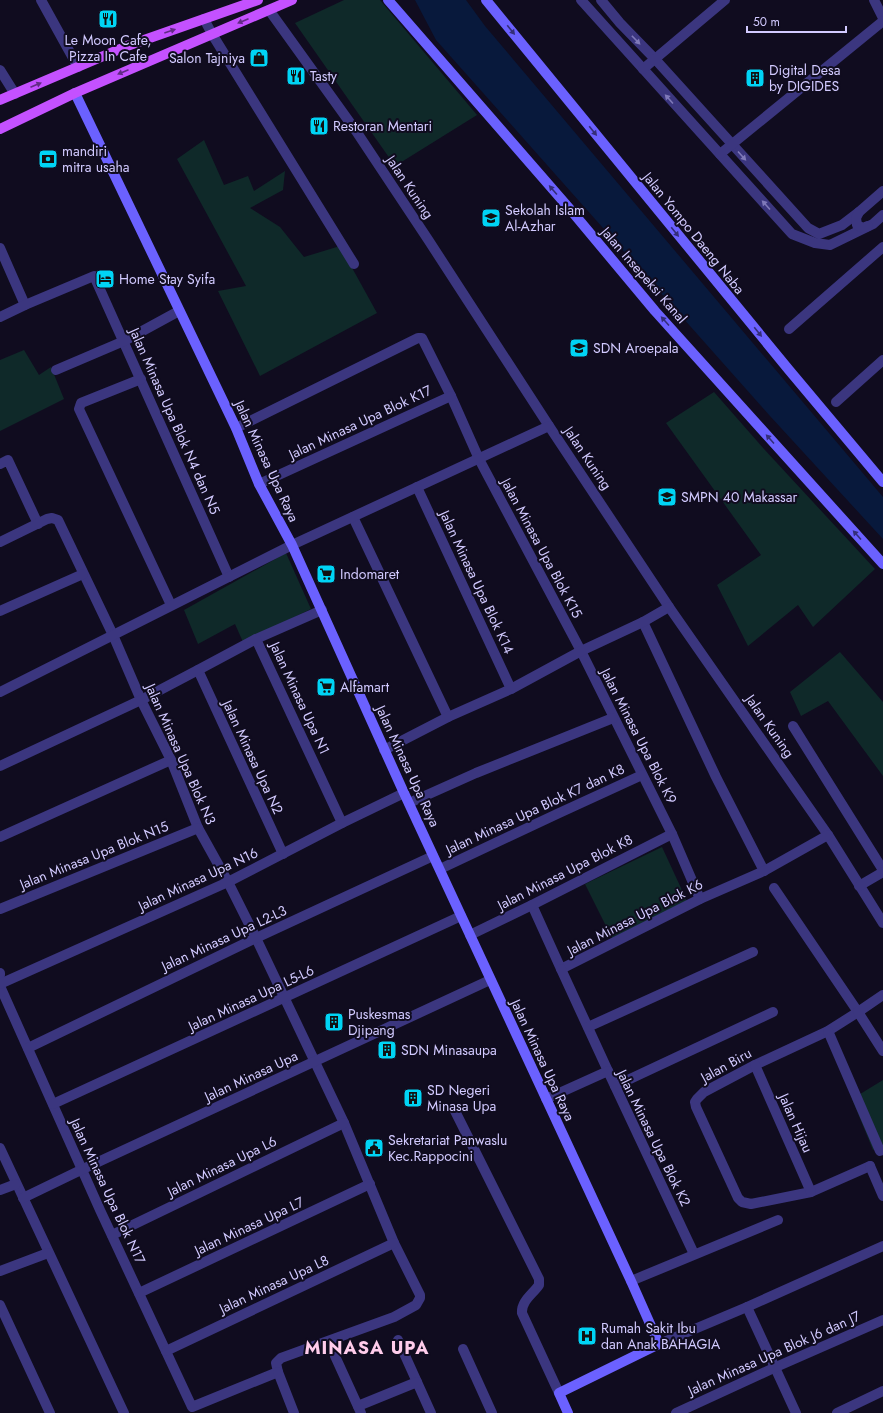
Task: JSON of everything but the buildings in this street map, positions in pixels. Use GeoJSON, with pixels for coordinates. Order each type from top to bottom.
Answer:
{"type":"FeatureCollection","features":[{"type":"Feature","properties":{"kind":"main road"},"geometry":{"type":"LineString","coordinates":[[0,100],[127,46],[258,0]]}},
{"type":"Feature","properties":{"kind":"main road"},"geometry":{"type":"LineString","coordinates":[[0,129],[75,93],[292,0]]}},
{"type":"Feature","properties":{"kind":"street"},"geometry":{"type":"LineString","coordinates":[[41,0],[78,67]]}},
{"type":"Feature","properties":{"kind":"street","name":"Jalan Insepeksi Kanal"},"geometry":{"type":"LineString","coordinates":[[388,0],[655,311],[883,564]]}},
{"type":"Feature","properties":{"kind":"street","name":"Jalan Yompo Daeng Naba"},"geometry":{"type":"LineString","coordinates":[[486,0],[784,365],[883,482]]}},
{"type":"Feature","properties":{"kind":"street"},"geometry":{"type":"LineString","coordinates":[[581,0],[792,234],[815,243],[830,246],[873,224],[883,215]]}},
{"type":"Feature","properties":{"kind":"street"},"geometry":{"type":"LineString","coordinates":[[601,0],[620,23],[655,59],[808,228],[819,234],[842,226],[883,191]]}},
{"type":"Feature","properties":{"kind":"street"},"geometry":{"type":"LineString","coordinates":[[643,69],[725,0]]}},
{"type":"Feature","properties":{"kind":"street"},"geometry":{"type":"LineString","coordinates":[[720,154],[883,20],[875,0]]}},
{"type":"Feature","properties":{"kind":"street","name":"Jalan Kuning"},"geometry":{"type":"LineString","coordinates":[[269,10],[356,131],[425,234],[549,426],[670,607],[828,835],[883,923]]}},
{"type":"Feature","properties":{"kind":"street"},"geometry":{"type":"LineString","coordinates":[[204,19],[354,264]]}},
{"type":"Feature","properties":{"kind":"street"},"geometry":{"type":"LineString","coordinates":[[608,31],[620,23]]}},
{"type":"Feature","properties":{"kind":"street"},"geometry":{"type":"LineString","coordinates":[[0,70],[15,94]]}},
{"type":"Feature","properties":{"kind":"street","name":"Jalan Minasa Upa Raya"},"geometry":{"type":"LineString","coordinates":[[75,93],[236,428],[259,484],[292,545],[384,750],[659,1344]]}},
{"type":"Feature","properties":{"kind":"street"},"geometry":{"type":"LineString","coordinates":[[680,110],[690,99]]}},
{"type":"Feature","properties":{"kind":"street"},"geometry":{"type":"LineString","coordinates":[[859,212],[856,218],[857,225],[863,228],[873,224]]}},
{"type":"Feature","properties":{"kind":"street"},"geometry":{"type":"LineString","coordinates":[[792,234],[800,234],[808,228]]}},
{"type":"Feature","properties":{"kind":"street"},"geometry":{"type":"LineString","coordinates":[[0,248],[25,305],[0,317]]}},
{"type":"Feature","properties":{"kind":"street"},"geometry":{"type":"LineString","coordinates":[[789,329],[883,248]]}},
{"type":"Feature","properties":{"kind":"street","name":"Jalan Minasa Upa Blok N4 dan N5"},"geometry":{"type":"LineString","coordinates":[[25,305],[94,276],[229,577]]}},
{"type":"Feature","properties":{"kind":"street"},"geometry":{"type":"LineString","coordinates":[[56,370],[124,341],[179,311]]}},
{"type":"Feature","properties":{"kind":"street","name":"Jalan Minasa Upa Blok K15"},"geometry":{"type":"LineString","coordinates":[[236,428],[420,338],[424,340],[479,459],[581,651]]}},
{"type":"Feature","properties":{"kind":"street"},"geometry":{"type":"LineString","coordinates":[[836,402],[883,360]]}},
{"type":"Feature","properties":{"kind":"street"},"geometry":{"type":"LineString","coordinates":[[141,379],[81,403],[79,409],[171,605]]}},
{"type":"Feature","properties":{"kind":"street","name":"Jalan Minasa Upa Blok K17"},"geometry":{"type":"LineString","coordinates":[[259,484],[451,396]]}},
{"type":"Feature","properties":{"kind":"street"},"geometry":{"type":"LineString","coordinates":[[0,692],[292,545],[549,426]]}},
{"type":"Feature","properties":{"kind":"street"},"geometry":{"type":"LineString","coordinates":[[0,464],[8,460],[38,524],[0,542]]}},
{"type":"Feature","properties":{"kind":"street","name":"Jalan Minasa Upa Blok K14"},"geometry":{"type":"LineString","coordinates":[[417,487],[511,689]]}},
{"type":"Feature","properties":{"kind":"street"},"geometry":{"type":"LineString","coordinates":[[353,517],[448,717]]}},
{"type":"Feature","properties":{"kind":"street","name":"Jalan Minasa Upa Blok N3"},"geometry":{"type":"LineString","coordinates":[[38,524],[50,518],[58,520],[113,635],[141,700],[171,760],[198,828],[228,882],[256,938],[344,1123],[394,1244],[420,1295],[416,1305],[394,1317],[281,1358],[276,1363],[278,1372]]}},
{"type":"Feature","properties":{"kind":"street"},"geometry":{"type":"LineString","coordinates":[[0,611],[83,574]]}},
{"type":"Feature","properties":{"kind":"street"},"geometry":{"type":"LineString","coordinates":[[384,750],[448,717],[511,689],[581,651],[643,622],[670,607]]}},
{"type":"Feature","properties":{"kind":"street"},"geometry":{"type":"LineString","coordinates":[[256,639],[322,610]]}},
{"type":"Feature","properties":{"kind":"street"},"geometry":{"type":"LineString","coordinates":[[643,622],[716,777],[764,871],[828,835]]}},
{"type":"Feature","properties":{"kind":"street","name":"Jalan Minasa Upa N1"},"geometry":{"type":"LineString","coordinates":[[0,766],[141,700],[256,639],[342,823]]}},
{"type":"Feature","properties":{"kind":"street","name":"Jalan Minasa Upa Blok K9"},"geometry":{"type":"LineString","coordinates":[[581,651],[672,834],[700,899]]}},
{"type":"Feature","properties":{"kind":"street","name":"Jalan Minasa Upa N2"},"geometry":{"type":"LineString","coordinates":[[198,670],[283,854]]}},
{"type":"Feature","properties":{"kind":"street"},"geometry":{"type":"LineString","coordinates":[[409,802],[476,773],[613,718]]}},
{"type":"Feature","properties":{"kind":"street"},"geometry":{"type":"LineString","coordinates":[[793,726],[883,871],[859,886]]}},
{"type":"Feature","properties":{"kind":"street"},"geometry":{"type":"LineString","coordinates":[[0,837],[171,760]]}},
{"type":"Feature","properties":{"kind":"street","name":"Jalan Minasa Upa Blok K7 dan K8"},"geometry":{"type":"LineString","coordinates":[[440,869],[642,775]]}},
{"type":"Feature","properties":{"kind":"street","name":"Jalan Minasa Upa N16"},"geometry":{"type":"LineString","coordinates":[[0,985],[228,882],[342,823],[404,793]]}},
{"type":"Feature","properties":{"kind":"street","name":"Jalan Minasa Upa Blok N15"},"geometry":{"type":"LineString","coordinates":[[0,909],[198,828]]}},
{"type":"Feature","properties":{"kind":"street","name":"Jalan Minasa Upa Blok K8"},"geometry":{"type":"LineString","coordinates":[[470,935],[672,834]]}},
{"type":"Feature","properties":{"kind":"street","name":"Jalan Minasa Upa L2-L3"},"geometry":{"type":"LineString","coordinates":[[28,1048],[256,938],[433,856]]}},
{"type":"Feature","properties":{"kind":"street","name":"Jalan Minasa Upa Blok K6"},"geometry":{"type":"LineString","coordinates":[[532,905],[561,969],[700,899],[764,871]]}},
{"type":"Feature","properties":{"kind":"street"},"geometry":{"type":"LineString","coordinates":[[774,888],[883,1051]]}},
{"type":"Feature","properties":{"kind":"street","name":"Jalan Minasa Upa L5-L6"},"geometry":{"type":"LineString","coordinates":[[53,1104],[284,999],[461,916]]}},
{"type":"Feature","properties":{"kind":"street"},"geometry":{"type":"LineString","coordinates":[[588,1028],[753,952]]}},
{"type":"Feature","properties":{"kind":"street"},"geometry":{"type":"LineString","coordinates":[[561,969],[608,1071]]}},
{"type":"Feature","properties":{"kind":"street","name":"Jalan Minasa Upa"},"geometry":{"type":"LineString","coordinates":[[23,1198],[490,980]]}},
{"type":"Feature","properties":{"kind":"street","name":"Jalan Minasa Upa Blok N17"},"geometry":{"type":"LineString","coordinates":[[0,985],[112,1235],[192,1407],[278,1372]]}},
{"type":"Feature","properties":{"kind":"street","name":"Jalan Biru"},"geometry":{"type":"LineString","coordinates":[[870,1166],[811,1192],[751,1204],[742,1202],[738,1198],[695,1102],[704,1092],[755,1064],[828,1031],[883,995]]}},
{"type":"Feature","properties":{"kind":"street"},"geometry":{"type":"LineString","coordinates":[[615,1086],[773,1012]]}},
{"type":"Feature","properties":{"kind":"street"},"geometry":{"type":"LineString","coordinates":[[828,1031],[881,1151],[870,1166],[883,1196]]}},
{"type":"Feature","properties":{"kind":"street","name":"Jalan Hijau"},"geometry":{"type":"LineString","coordinates":[[755,1064],[811,1192]]}},
{"type":"Feature","properties":{"kind":"street","name":"Jalan Minasa Upa Blok K2"},"geometry":{"type":"LineString","coordinates":[[546,1099],[608,1071],[694,1254]]}},
{"type":"Feature","properties":{"kind":"street"},"geometry":{"type":"LineString","coordinates":[[455,1111],[539,1279],[539,1284],[521,1308],[522,1313],[568,1413]]}},
{"type":"Feature","properties":{"kind":"street","name":"Jalan Minasa Upa L6"},"geometry":{"type":"LineString","coordinates":[[112,1235],[344,1123]]}},
{"type":"Feature","properties":{"kind":"street"},"geometry":{"type":"LineString","coordinates":[[0,1148],[124,1413]]}},
{"type":"Feature","properties":{"kind":"street"},"geometry":{"type":"LineString","coordinates":[[0,1190],[16,1184]]}},
{"type":"Feature","properties":{"kind":"street","name":"Jalan Minasa Upa L7"},"geometry":{"type":"LineString","coordinates":[[139,1293],[370,1184]]}},
{"type":"Feature","properties":{"kind":"street"},"geometry":{"type":"LineString","coordinates":[[631,1281],[778,1220]]}},
{"type":"Feature","properties":{"kind":"street","name":"Jalan Minasa Upa L8"},"geometry":{"type":"LineString","coordinates":[[166,1351],[394,1244]]}},
{"type":"Feature","properties":{"kind":"street"},"geometry":{"type":"LineString","coordinates":[[559,1393],[659,1344],[747,1307],[883,1246]]}},
{"type":"Feature","properties":{"kind":"street"},"geometry":{"type":"LineString","coordinates":[[0,1271],[48,1253]]}},
{"type":"Feature","properties":{"kind":"street"},"geometry":{"type":"LineString","coordinates":[[0,1305],[50,1413]]}},
{"type":"Feature","properties":{"kind":"street"},"geometry":{"type":"LineString","coordinates":[[747,1307],[796,1413]]}},
{"type":"Feature","properties":{"kind":"street","name":"Jalan Minasa Upa Blok J6 dan J7"},"geometry":{"type":"LineString","coordinates":[[676,1413],[883,1320]]}},
{"type":"Feature","properties":{"kind":"street"},"geometry":{"type":"LineString","coordinates":[[398,1340],[431,1413]]}},
{"type":"Feature","properties":{"kind":"street"},"geometry":{"type":"LineString","coordinates":[[463,1349],[492,1413]]}},
{"type":"Feature","properties":{"kind":"street"},"geometry":{"type":"LineString","coordinates":[[335,1356],[360,1410],[417,1382]]}},
{"type":"Feature","properties":{"kind":"street"},"geometry":{"type":"LineString","coordinates":[[278,1372],[294,1413]]}},
{"type":"Feature","properties":{"kind":"street"},"geometry":{"type":"LineString","coordinates":[[837,1413],[883,1390]]}},
{"type":"Feature","properties":{"kind":"green space"},"geometry":{"type":"Polygon","coordinates":[[[344,0],[380,0],[477,115],[395,166],[295,23],[344,0]]]}},
{"type":"Feature","properties":{"kind":"green space"},"geometry":{"type":"Polygon","coordinates":[[[204,140],[224,185],[248,176],[254,191],[285,171],[283,190],[250,208],[280,227],[304,257],[340,246],[377,313],[260,376],[218,291],[246,286],[177,159],[204,140]]]}},
{"type":"Feature","properties":{"kind":"green space"},"geometry":{"type":"Polygon","coordinates":[[[24,350],[39,375],[51,367],[64,399],[0,431],[0,360],[24,350]]]}},
{"type":"Feature","properties":{"kind":"green space"},"geometry":{"type":"Polygon","coordinates":[[[714,392],[764,449],[875,569],[813,627],[798,605],[748,646],[717,585],[761,555],[666,423],[714,392]]]}},
{"type":"Feature","properties":{"kind":"green space"},"geometry":{"type":"Polygon","coordinates":[[[286,553],[311,609],[243,642],[235,624],[198,644],[184,610],[286,553]]]}},
{"type":"Feature","properties":{"kind":"green space"},"geometry":{"type":"Polygon","coordinates":[[[840,652],[883,702],[883,776],[828,701],[801,716],[790,692],[840,652]]]}},
{"type":"Feature","properties":{"kind":"green space"},"geometry":{"type":"Polygon","coordinates":[[[662,847],[687,901],[612,938],[585,884],[662,847]]]}},
{"type":"Feature","properties":{"kind":"green space"},"geometry":{"type":"Polygon","coordinates":[[[883,1080],[883,1146],[873,1150],[852,1099],[883,1080]]]}},
{"type":"Feature","properties":{"kind":"water"},"geometry":{"type":"Polygon","coordinates":[[[415,0],[466,0],[485,26],[883,497],[883,539],[770,416],[436,40],[415,0]]]}},
{"type":"Feature","properties":{"kind":"place","name":"Le Moon Cafe, Pizza In Cafe"},"geometry":{"type":"Point","coordinates":[108,19]}},
{"type":"Feature","properties":{"kind":"place","name":"Salon Tajniya"},"geometry":{"type":"Point","coordinates":[259,58]}},
{"type":"Feature","properties":{"kind":"place","name":"Tasty"},"geometry":{"type":"Point","coordinates":[296,76]}},
{"type":"Feature","properties":{"kind":"place","name":"Digital Desa by DIGIDES"},"geometry":{"type":"Point","coordinates":[755,78]}},
{"type":"Feature","properties":{"kind":"place","name":"Restoran Mentari"},"geometry":{"type":"Point","coordinates":[319,126]}},
{"type":"Feature","properties":{"kind":"place","name":"mandiri mitra usaha"},"geometry":{"type":"Point","coordinates":[48,159]}},
{"type":"Feature","properties":{"kind":"place","name":"Sekolah Islam Al-Azhar"},"geometry":{"type":"Point","coordinates":[491,218]}},
{"type":"Feature","properties":{"kind":"place","name":"Home Stay Syifa"},"geometry":{"type":"Point","coordinates":[105,279]}},
{"type":"Feature","properties":{"kind":"place","name":"SDN Aroepala"},"geometry":{"type":"Point","coordinates":[579,348]}},
{"type":"Feature","properties":{"kind":"place","name":"SMPN 40 Makassar"},"geometry":{"type":"Point","coordinates":[667,497]}},
{"type":"Feature","properties":{"kind":"place","name":"Indomaret"},"geometry":{"type":"Point","coordinates":[326,574]}},
{"type":"Feature","properties":{"kind":"place","name":"Alfamart"},"geometry":{"type":"Point","coordinates":[326,687]}},
{"type":"Feature","properties":{"kind":"place","name":"Puskesmas Djipang"},"geometry":{"type":"Point","coordinates":[334,1022]}},
{"type":"Feature","properties":{"kind":"place","name":"SDN Minasaupa"},"geometry":{"type":"Point","coordinates":[387,1050]}},
{"type":"Feature","properties":{"kind":"place","name":"SD Negeri Minasa Upa"},"geometry":{"type":"Point","coordinates":[413,1098]}},
{"type":"Feature","properties":{"kind":"place","name":"Sekretariat Panwaslu Kec.Rappocini"},"geometry":{"type":"Point","coordinates":[374,1148]}},
{"type":"Feature","properties":{"kind":"place","name":"Rumah Sakit Ibu dan Anak BAHAGIA"},"geometry":{"type":"Point","coordinates":[587,1336]}},
{"type":"Feature","properties":{"kind":"district","name":"MINASA UPA"},"geometry":{"type":"Point","coordinates":[367,1348]}}]}
